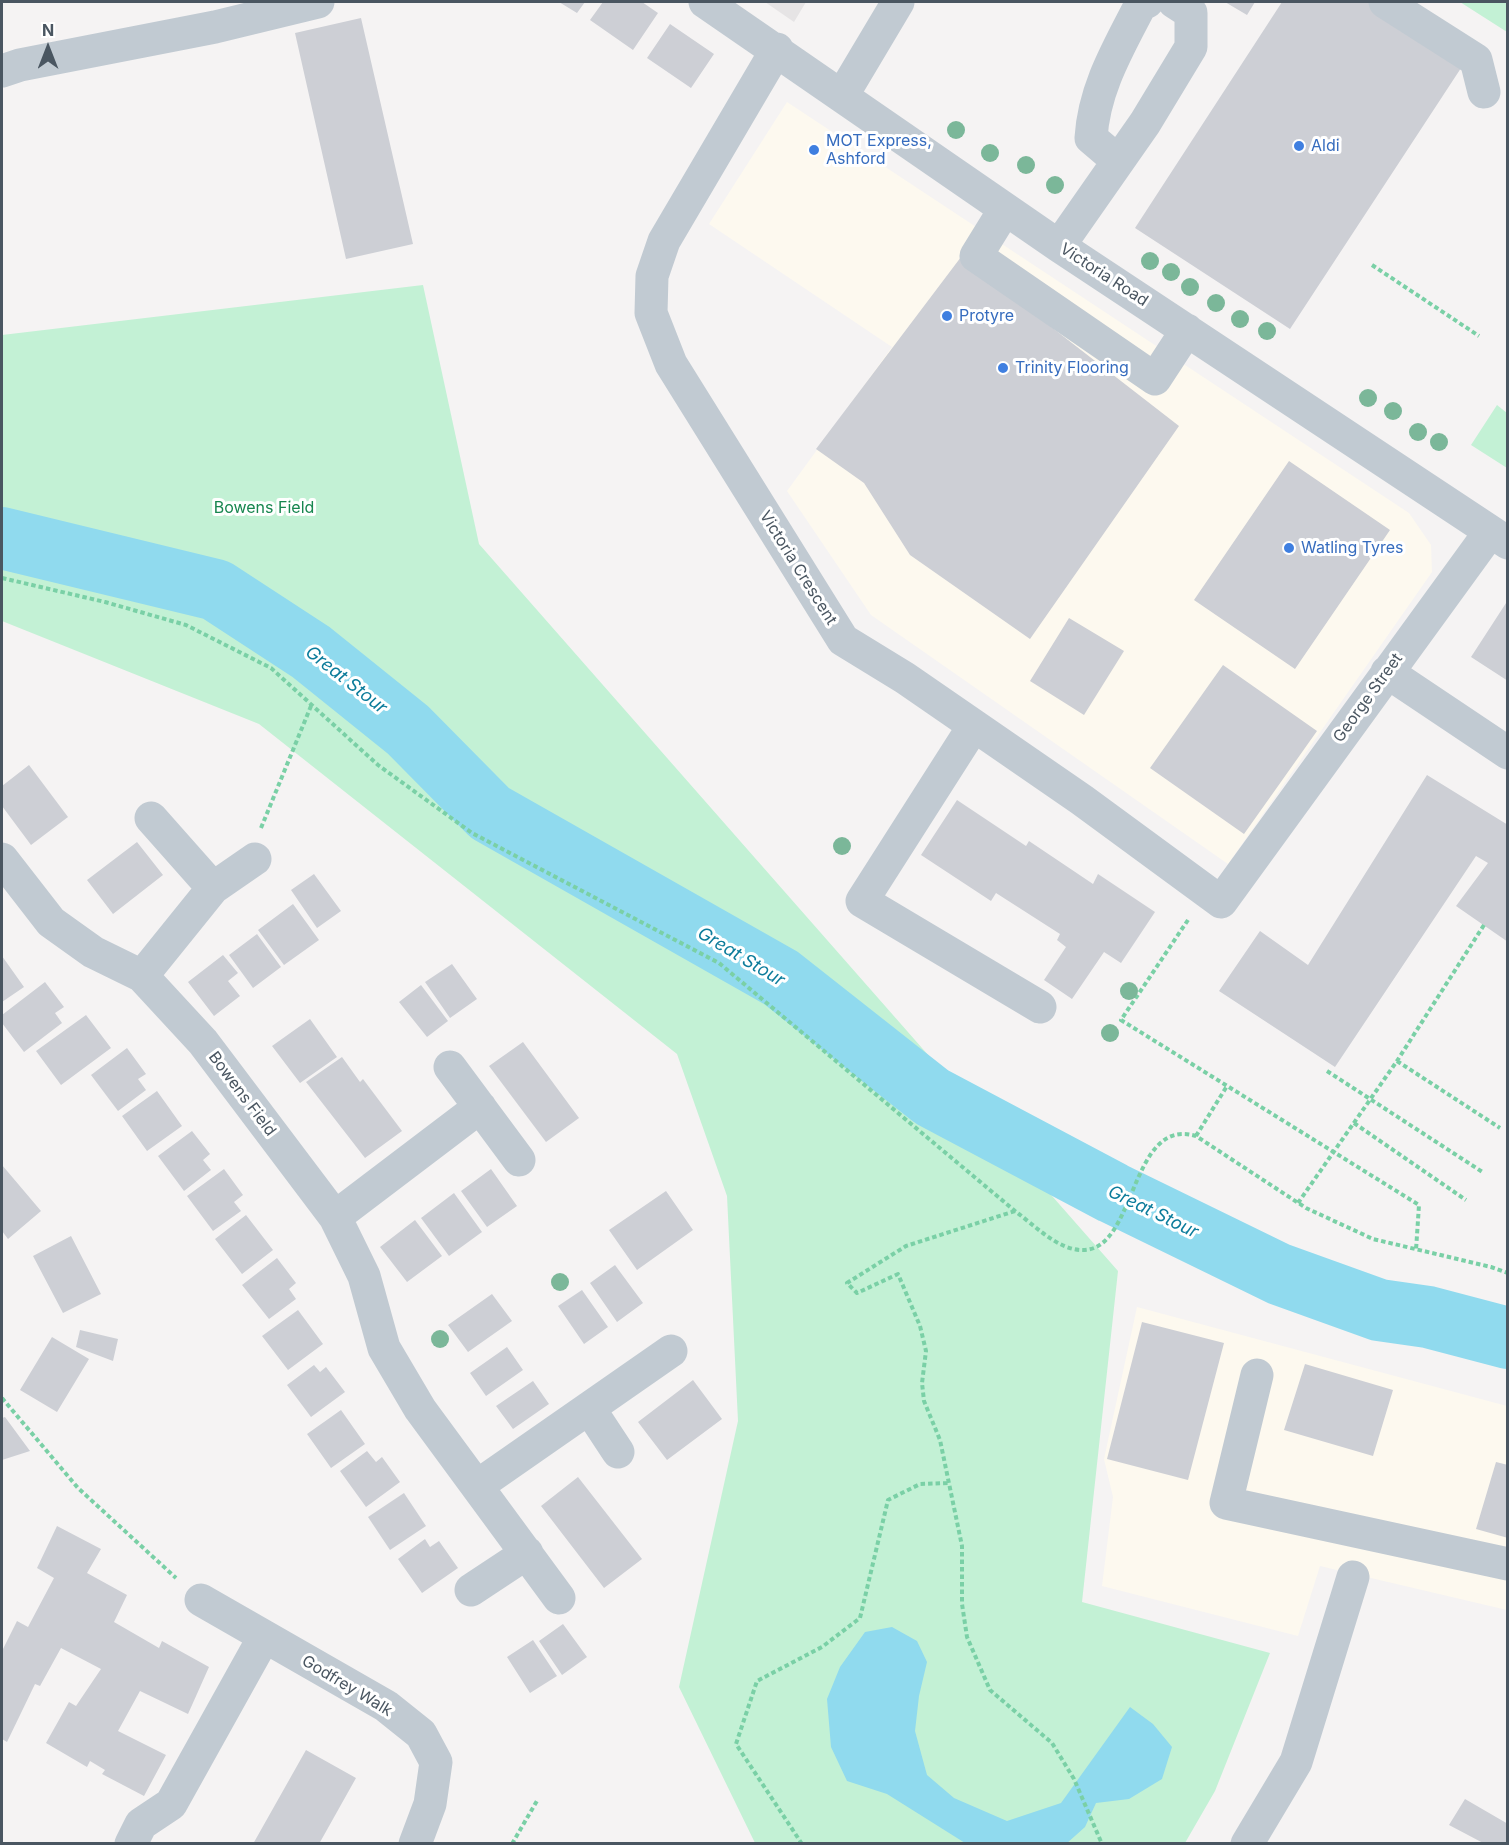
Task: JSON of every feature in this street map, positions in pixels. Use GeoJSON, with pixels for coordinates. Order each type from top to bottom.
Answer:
{"type":"FeatureCollection","features":[{"type":"Feature","properties":{"kind":"street"},"geometry":{"type":"LineString","coordinates":[[2,71],[214,27],[318,2]]}},
{"type":"Feature","properties":{"kind":"street","name":"Victoria Road"},"geometry":{"type":"LineString","coordinates":[[705,2],[1059,246],[1499,537]]}},
{"type":"Feature","properties":{"kind":"street"},"geometry":{"type":"LineString","coordinates":[[842,96],[898,2]]}},
{"type":"Feature","properties":{"kind":"street"},"geometry":{"type":"LineString","coordinates":[[1118,160],[1090,138],[1092,112],[1108,68],[1141,4],[1148,2]]}},
{"type":"Feature","properties":{"kind":"street"},"geometry":{"type":"LineString","coordinates":[[1059,246],[1145,123],[1191,47],[1191,13],[1174,2]]}},
{"type":"Feature","properties":{"kind":"street"},"geometry":{"type":"LineString","coordinates":[[1385,2],[1476,60],[1484,92]]}},
{"type":"Feature","properties":{"kind":"street","name":"Victoria Crescent"},"geometry":{"type":"LineString","coordinates":[[777,50],[664,241],[652,276],[651,313],[671,364],[843,640],[905,678],[1082,800],[1207,892]]}},
{"type":"Feature","properties":{"kind":"street"},"geometry":{"type":"LineString","coordinates":[[1005,209],[976,256],[1155,379],[1187,330]]}},
{"type":"Feature","properties":{"kind":"street","name":"George Street"},"geometry":{"type":"LineString","coordinates":[[1207,892],[1221,902],[1387,672],[1499,537]]}},
{"type":"Feature","properties":{"kind":"street"},"geometry":{"type":"LineString","coordinates":[[1387,672],[1508,753]]}},
{"type":"Feature","properties":{"kind":"street"},"geometry":{"type":"LineString","coordinates":[[973,727],[862,901],[957,955],[1040,1007]]}},
{"type":"Feature","properties":{"kind":"street"},"geometry":{"type":"LineString","coordinates":[[152,818],[213,888]]}},
{"type":"Feature","properties":{"kind":"street"},"geometry":{"type":"LineString","coordinates":[[142,976],[213,888],[258,845]]}},
{"type":"Feature","properties":{"kind":"street","name":"Bowens Field"},"geometry":{"type":"LineString","coordinates":[[2,859],[51,922],[93,952],[142,976],[203,1042],[335,1218],[364,1276],[384,1347],[420,1409],[559,1598]]}},
{"type":"Feature","properties":{"kind":"street"},"geometry":{"type":"LineString","coordinates":[[450,1067],[519,1160]]}},
{"type":"Feature","properties":{"kind":"street"},"geometry":{"type":"LineString","coordinates":[[335,1218],[480,1107]]}},
{"type":"Feature","properties":{"kind":"street"},"geometry":{"type":"LineString","coordinates":[[477,1486],[671,1351]]}},
{"type":"Feature","properties":{"kind":"street"},"geometry":{"type":"LineString","coordinates":[[1257,1375],[1226,1503],[1508,1564]]}},
{"type":"Feature","properties":{"kind":"street"},"geometry":{"type":"LineString","coordinates":[[589,1408],[618,1452]]}},
{"type":"Feature","properties":{"kind":"street"},"geometry":{"type":"LineString","coordinates":[[471,1590],[527,1553]]}},
{"type":"Feature","properties":{"kind":"street"},"geometry":{"type":"LineString","coordinates":[[1247,1844],[1296,1762],[1353,1577]]}},
{"type":"Feature","properties":{"kind":"street","name":"Godfrey Walk"},"geometry":{"type":"LineString","coordinates":[[201,1600],[386,1706],[421,1734],[436,1762],[430,1804],[415,1844]]}},
{"type":"Feature","properties":{"kind":"street"},"geometry":{"type":"LineString","coordinates":[[130,1844],[141,1824],[171,1803],[264,1637]]}},
{"type":"Feature","properties":{"kind":"path"},"geometry":{"type":"LineString","coordinates":[[1372,265],[1479,336]]}},
{"type":"Feature","properties":{"kind":"path"},"geometry":{"type":"LineString","coordinates":[[2,579],[105,602],[186,625],[272,668],[378,765],[472,833],[719,963],[1015,1211],[1065,1247],[1084,1251],[1098,1245],[1111,1235],[1151,1153],[1164,1140],[1178,1134],[1196,1136],[1298,1203],[1373,1239],[1491,1267],[1508,1274]]}},
{"type":"Feature","properties":{"kind":"path"},"geometry":{"type":"LineString","coordinates":[[258,845],[311,706]]}},
{"type":"Feature","properties":{"kind":"path"},"geometry":{"type":"LineString","coordinates":[[1207,892],[1121,1020],[1419,1205],[1416,1250]]}},
{"type":"Feature","properties":{"kind":"path"},"geometry":{"type":"LineString","coordinates":[[1298,1203],[1397,1061],[1484,925]]}},
{"type":"Feature","properties":{"kind":"path"},"geometry":{"type":"LineString","coordinates":[[1397,1061],[1500,1128]]}},
{"type":"Feature","properties":{"kind":"path"},"geometry":{"type":"LineString","coordinates":[[1327,1071],[1372,1098],[1484,1173]]}},
{"type":"Feature","properties":{"kind":"path"},"geometry":{"type":"LineString","coordinates":[[1196,1136],[1227,1086]]}},
{"type":"Feature","properties":{"kind":"path"},"geometry":{"type":"LineString","coordinates":[[1354,1123],[1466,1200]]}},
{"type":"Feature","properties":{"kind":"path"},"geometry":{"type":"LineString","coordinates":[[1015,1211],[906,1246],[847,1283],[857,1293],[898,1274],[920,1326],[926,1351],[922,1383],[924,1401],[940,1440],[962,1546],[962,1604],[967,1637],[990,1689],[1052,1743],[1074,1779],[1102,1844]]}},
{"type":"Feature","properties":{"kind":"path"},"geometry":{"type":"LineString","coordinates":[[2,1398],[78,1488],[201,1600]]}},
{"type":"Feature","properties":{"kind":"path"},"geometry":{"type":"LineString","coordinates":[[802,1844],[736,1744],[757,1681],[822,1647],[860,1618],[888,1500],[920,1484],[949,1483]]}},
{"type":"Feature","properties":{"kind":"path"},"geometry":{"type":"LineString","coordinates":[[512,1844],[538,1799]]}},
{"type":"Feature","properties":{"kind":"shaded area"},"geometry":{"type":"Polygon","coordinates":[[[765,2],[806,2],[794,22],[765,2]]]}},
{"type":"Feature","properties":{"kind":"shaded area"},"geometry":{"type":"Polygon","coordinates":[[[787,102],[1409,513],[1431,545],[1432,572],[1228,864],[871,615],[787,491],[892,347],[709,224],[787,102]]]}},
{"type":"Feature","properties":{"kind":"shaded area"},"geometry":{"type":"Polygon","coordinates":[[[1137,1307],[1507,1406],[1507,1610],[1320,1566],[1298,1636],[1102,1586],[1113,1497],[1104,1459],[1137,1307]]]}},
{"type":"Feature","properties":{"kind":"green space"},"geometry":{"type":"Polygon","coordinates":[[[1460,2],[1507,2],[1507,32],[1460,2]]]}},
{"type":"Feature","properties":{"kind":"green space","name":"Bowens Field"},"geometry":{"type":"Polygon","coordinates":[[[423,285],[479,544],[1118,1271],[1082,1602],[1270,1653],[1215,1791],[1185,1843],[755,1843],[679,1687],[738,1421],[727,1196],[677,1054],[259,724],[2,621],[2,335],[423,285]]]}},
{"type":"Feature","properties":{"kind":"green space"},"geometry":{"type":"Polygon","coordinates":[[[1497,405],[1507,413],[1507,468],[1471,445],[1497,405]]]}},
{"type":"Feature","properties":{"kind":"water"},"geometry":{"type":"Polygon","coordinates":[[[892,1627],[917,1641],[927,1662],[919,1696],[915,1731],[927,1775],[954,1798],[1007,1821],[1061,1803],[1130,1707],[1153,1724],[1172,1747],[1162,1779],[1129,1799],[1096,1803],[1085,1827],[1066,1844],[965,1843],[887,1794],[847,1781],[831,1747],[827,1699],[840,1667],[865,1632],[892,1627]]]}},
{"type":"Feature","properties":{"kind":"building"},"geometry":{"type":"Polygon","coordinates":[[[559,2],[585,2],[577,13],[559,2]]]}},
{"type":"Feature","properties":{"kind":"building"},"geometry":{"type":"Polygon","coordinates":[[[603,2],[642,2],[658,13],[633,50],[590,20],[603,2]]]}},
{"type":"Feature","properties":{"kind":"building"},"geometry":{"type":"Polygon","coordinates":[[[1225,2],[1255,2],[1247,15],[1225,2]]]}},
{"type":"Feature","properties":{"kind":"building","name":"Aldi"},"geometry":{"type":"Polygon","coordinates":[[[1282,2],[1370,2],[1369,4],[1463,65],[1290,329],[1135,228],[1282,2]]]}},
{"type":"Feature","properties":{"kind":"building"},"geometry":{"type":"Polygon","coordinates":[[[361,18],[413,244],[346,259],[295,33],[361,18]]]}},
{"type":"Feature","properties":{"kind":"building"},"geometry":{"type":"Polygon","coordinates":[[[670,24],[714,54],[691,88],[647,58],[670,24]]]}},
{"type":"Feature","properties":{"kind":"building"},"geometry":{"type":"Polygon","coordinates":[[[961,257],[1179,426],[1030,639],[910,555],[864,483],[816,449],[961,257]]]}},
{"type":"Feature","properties":{"kind":"building"},"geometry":{"type":"Polygon","coordinates":[[[1289,461],[1390,530],[1295,669],[1194,600],[1289,461]]]}},
{"type":"Feature","properties":{"kind":"building"},"geometry":{"type":"Polygon","coordinates":[[[1508,600],[1508,681],[1471,657],[1508,600]]]}},
{"type":"Feature","properties":{"kind":"building"},"geometry":{"type":"Polygon","coordinates":[[[1069,618],[1124,651],[1084,715],[1030,681],[1069,618]]]}},
{"type":"Feature","properties":{"kind":"building"},"geometry":{"type":"Polygon","coordinates":[[[1223,665],[1317,731],[1244,834],[1150,768],[1223,665]]]}},
{"type":"Feature","properties":{"kind":"building"},"geometry":{"type":"Polygon","coordinates":[[[29,765],[68,817],[31,845],[2,806],[2,786],[29,765]]]}},
{"type":"Feature","properties":{"kind":"building"},"geometry":{"type":"Polygon","coordinates":[[[1427,775],[1508,825],[1508,942],[1456,906],[1488,863],[1476,856],[1335,1067],[1219,991],[1260,931],[1308,965],[1427,775]]]}},
{"type":"Feature","properties":{"kind":"building"},"geometry":{"type":"Polygon","coordinates":[[[957,800],[1026,846],[1029,841],[1093,884],[1098,874],[1155,912],[1121,963],[1104,952],[1072,999],[1044,980],[1066,947],[1057,940],[1060,934],[996,893],[991,901],[921,855],[957,800]]]}},
{"type":"Feature","properties":{"kind":"building"},"geometry":{"type":"Polygon","coordinates":[[[137,842],[163,875],[113,914],[87,880],[137,842]]]}},
{"type":"Feature","properties":{"kind":"building"},"geometry":{"type":"Polygon","coordinates":[[[314,874],[341,911],[317,928],[291,890],[314,874]]]}},
{"type":"Feature","properties":{"kind":"building"},"geometry":{"type":"Polygon","coordinates":[[[293,904],[319,940],[284,965],[258,930],[293,904]]]}},
{"type":"Feature","properties":{"kind":"building"},"geometry":{"type":"Polygon","coordinates":[[[257,934],[281,967],[253,988],[229,955],[257,934]]]}},
{"type":"Feature","properties":{"kind":"building"},"geometry":{"type":"Polygon","coordinates":[[[223,955],[238,973],[228,981],[240,996],[214,1016],[188,982],[223,955]]]}},
{"type":"Feature","properties":{"kind":"building"},"geometry":{"type":"Polygon","coordinates":[[[2,956],[24,987],[2,1002],[2,956]]]}},
{"type":"Feature","properties":{"kind":"building"},"geometry":{"type":"Polygon","coordinates":[[[452,964],[477,999],[450,1018],[425,982],[452,964]]]}},
{"type":"Feature","properties":{"kind":"building"},"geometry":{"type":"Polygon","coordinates":[[[45,982],[64,1007],[55,1013],[62,1023],[24,1052],[2,1023],[2,1015],[45,982]]]}},
{"type":"Feature","properties":{"kind":"building"},"geometry":{"type":"Polygon","coordinates":[[[421,985],[448,1021],[427,1037],[399,1002],[421,985]]]}},
{"type":"Feature","properties":{"kind":"building"},"geometry":{"type":"Polygon","coordinates":[[[86,1015],[111,1048],[61,1085],[36,1051],[86,1015]]]}},
{"type":"Feature","properties":{"kind":"building"},"geometry":{"type":"Polygon","coordinates":[[[310,1019],[337,1057],[300,1083],[272,1046],[310,1019]]]}},
{"type":"Feature","properties":{"kind":"building"},"geometry":{"type":"Polygon","coordinates":[[[523,1042],[579,1118],[546,1142],[489,1066],[523,1042]]]}},
{"type":"Feature","properties":{"kind":"building"},"geometry":{"type":"Polygon","coordinates":[[[127,1048],[146,1074],[138,1079],[146,1090],[118,1111],[91,1075],[127,1048]]]}},
{"type":"Feature","properties":{"kind":"building"},"geometry":{"type":"Polygon","coordinates":[[[342,1057],[360,1082],[363,1079],[402,1131],[365,1158],[306,1082],[342,1057]]]}},
{"type":"Feature","properties":{"kind":"building"},"geometry":{"type":"Polygon","coordinates":[[[157,1091],[182,1126],[147,1151],[122,1116],[157,1091]]]}},
{"type":"Feature","properties":{"kind":"building"},"geometry":{"type":"Polygon","coordinates":[[[192,1131],[210,1154],[203,1160],[211,1170],[184,1191],[158,1156],[192,1131]]]}},
{"type":"Feature","properties":{"kind":"building"},"geometry":{"type":"Polygon","coordinates":[[[2,1165],[41,1211],[8,1239],[2,1231],[2,1165]]]}},
{"type":"Feature","properties":{"kind":"building"},"geometry":{"type":"Polygon","coordinates":[[[224,1169],[243,1195],[234,1202],[241,1211],[213,1231],[187,1196],[224,1169]]]}},
{"type":"Feature","properties":{"kind":"building"},"geometry":{"type":"Polygon","coordinates":[[[491,1169],[517,1206],[487,1227],[461,1191],[491,1169]]]}},
{"type":"Feature","properties":{"kind":"building"},"geometry":{"type":"Polygon","coordinates":[[[666,1191],[693,1230],[637,1270],[609,1230],[666,1191]]]}},
{"type":"Feature","properties":{"kind":"building"},"geometry":{"type":"Polygon","coordinates":[[[454,1193],[482,1232],[449,1256],[421,1218],[454,1193]]]}},
{"type":"Feature","properties":{"kind":"building"},"geometry":{"type":"Polygon","coordinates":[[[246,1215],[273,1250],[242,1274],[215,1239],[246,1215]]]}},
{"type":"Feature","properties":{"kind":"building"},"geometry":{"type":"Polygon","coordinates":[[[415,1220],[442,1256],[407,1282],[380,1247],[415,1220]]]}},
{"type":"Feature","properties":{"kind":"building"},"geometry":{"type":"Polygon","coordinates":[[[71,1236],[101,1294],[63,1313],[33,1256],[71,1236]]]}},
{"type":"Feature","properties":{"kind":"building"},"geometry":{"type":"Polygon","coordinates":[[[277,1258],[296,1283],[289,1289],[296,1299],[269,1319],[242,1285],[277,1258]]]}},
{"type":"Feature","properties":{"kind":"building"},"geometry":{"type":"Polygon","coordinates":[[[615,1265],[643,1303],[617,1322],[590,1283],[615,1265]]]}},
{"type":"Feature","properties":{"kind":"building"},"geometry":{"type":"Polygon","coordinates":[[[582,1290],[608,1327],[584,1344],[558,1306],[582,1290]]]}},
{"type":"Feature","properties":{"kind":"building"},"geometry":{"type":"Polygon","coordinates":[[[492,1294],[512,1321],[468,1352],[448,1325],[492,1294]]]}},
{"type":"Feature","properties":{"kind":"building"},"geometry":{"type":"Polygon","coordinates":[[[298,1310],[323,1344],[288,1370],[262,1336],[298,1310]]]}},
{"type":"Feature","properties":{"kind":"building"},"geometry":{"type":"Polygon","coordinates":[[[1142,1322],[1224,1343],[1188,1480],[1107,1459],[1142,1322]]]}},
{"type":"Feature","properties":{"kind":"building"},"geometry":{"type":"Polygon","coordinates":[[[80,1330],[118,1339],[113,1361],[76,1347],[80,1330]]]}},
{"type":"Feature","properties":{"kind":"building"},"geometry":{"type":"Polygon","coordinates":[[[52,1337],[89,1359],[57,1412],[20,1390],[52,1337]]]}},
{"type":"Feature","properties":{"kind":"building"},"geometry":{"type":"Polygon","coordinates":[[[507,1347],[523,1370],[486,1396],[470,1373],[507,1347]]]}},
{"type":"Feature","properties":{"kind":"building"},"geometry":{"type":"Polygon","coordinates":[[[1305,1364],[1393,1390],[1373,1456],[1284,1430],[1305,1364]]]}},
{"type":"Feature","properties":{"kind":"building"},"geometry":{"type":"Polygon","coordinates":[[[314,1365],[320,1372],[326,1367],[345,1392],[311,1417],[287,1385],[314,1365]]]}},
{"type":"Feature","properties":{"kind":"building"},"geometry":{"type":"Polygon","coordinates":[[[693,1380],[722,1419],[667,1460],[638,1422],[693,1380]]]}},
{"type":"Feature","properties":{"kind":"building"},"geometry":{"type":"Polygon","coordinates":[[[533,1381],[549,1404],[513,1429],[496,1406],[533,1381]]]}},
{"type":"Feature","properties":{"kind":"building"},"geometry":{"type":"Polygon","coordinates":[[[341,1410],[365,1444],[331,1468],[307,1434],[341,1410]]]}},
{"type":"Feature","properties":{"kind":"building"},"geometry":{"type":"Polygon","coordinates":[[[5,1417],[30,1451],[2,1460],[2,1418],[5,1417]]]}},
{"type":"Feature","properties":{"kind":"building"},"geometry":{"type":"Polygon","coordinates":[[[367,1451],[376,1462],[382,1457],[400,1482],[366,1507],[340,1471],[367,1451]]]}},
{"type":"Feature","properties":{"kind":"building"},"geometry":{"type":"Polygon","coordinates":[[[1496,1462],[1508,1465],[1508,1538],[1476,1529],[1496,1462]]]}},
{"type":"Feature","properties":{"kind":"building"},"geometry":{"type":"Polygon","coordinates":[[[578,1477],[642,1559],[604,1588],[541,1506],[578,1477]]]}},
{"type":"Feature","properties":{"kind":"building"},"geometry":{"type":"Polygon","coordinates":[[[404,1493],[426,1526],[390,1550],[368,1517],[404,1493]]]}},
{"type":"Feature","properties":{"kind":"building"},"geometry":{"type":"Polygon","coordinates":[[[57,1526],[101,1549],[87,1573],[127,1595],[114,1622],[159,1648],[162,1641],[209,1667],[188,1714],[140,1691],[118,1731],[166,1755],[144,1796],[102,1774],[105,1770],[90,1761],[87,1767],[46,1743],[69,1702],[76,1706],[101,1669],[61,1648],[40,1686],[35,1684],[7,1742],[2,1739],[2,1651],[17,1621],[28,1627],[54,1578],[37,1568],[57,1526]]]}},
{"type":"Feature","properties":{"kind":"building"},"geometry":{"type":"Polygon","coordinates":[[[425,1539],[430,1547],[439,1541],[458,1568],[422,1593],[398,1559],[425,1539]]]}},
{"type":"Feature","properties":{"kind":"building"},"geometry":{"type":"Polygon","coordinates":[[[563,1624],[587,1657],[562,1675],[539,1641],[563,1624]]]}},
{"type":"Feature","properties":{"kind":"building"},"geometry":{"type":"Polygon","coordinates":[[[533,1640],[557,1676],[530,1693],[507,1657],[533,1640]]]}},
{"type":"Feature","properties":{"kind":"building"},"geometry":{"type":"Polygon","coordinates":[[[306,1750],[356,1778],[319,1844],[253,1844],[306,1750]]]}},
{"type":"Feature","properties":{"kind":"building"},"geometry":{"type":"Polygon","coordinates":[[[1465,1799],[1508,1824],[1508,1844],[1485,1844],[1449,1825],[1465,1799]]]}},
{"type":"Feature","properties":{"kind":"waterway","name":"Great Stour"},"geometry":{"type":"LineString","coordinates":[[2,538],[216,590],[311,652],[408,730],[490,813],[781,978],[932,1097],[1113,1193],[1279,1274],[1379,1310],[1428,1317],[1508,1338]]}},
{"type":"Feature","properties":{"kind":"place","name":"Aldi"},"geometry":{"type":"Point","coordinates":[1299,146]}},
{"type":"Feature","properties":{"kind":"place","name":"MOT Express, Ashford"},"geometry":{"type":"Point","coordinates":[814,150]}},
{"type":"Feature","properties":{"kind":"place","name":"Protyre"},"geometry":{"type":"Point","coordinates":[947,316]}},
{"type":"Feature","properties":{"kind":"place","name":"Trinity Flooring"},"geometry":{"type":"Point","coordinates":[1003,368]}},
{"type":"Feature","properties":{"kind":"place","name":"Watling Tyres"},"geometry":{"type":"Point","coordinates":[1289,548]}}]}
